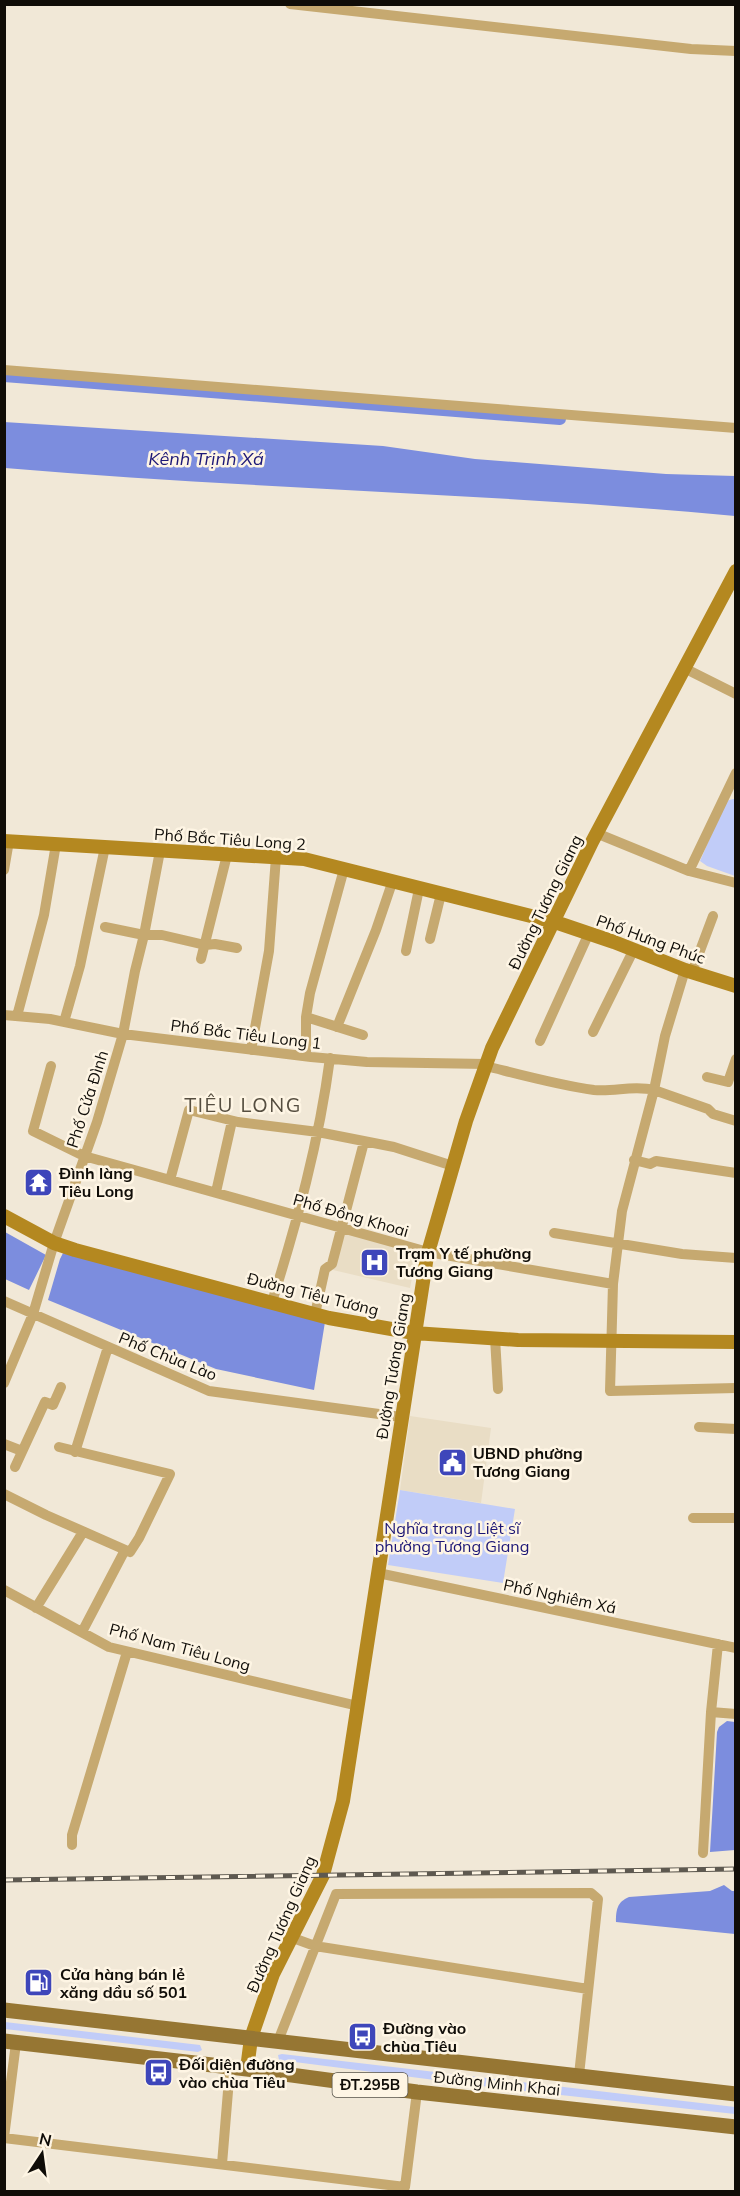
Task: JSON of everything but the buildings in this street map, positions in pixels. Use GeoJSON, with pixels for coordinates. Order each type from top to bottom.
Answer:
{"type":"FeatureCollection","features":[{"type":"Feature","properties":{"kind":"main road","name":"Đường Tương Giang"},"geometry":{"type":"LineString","coordinates":[[247,2069],[251,2038],[273,1974],[323,1875],[343,1801],[428,1252],[466,1121],[492,1048],[555,922],[596,833],[735,571]]}},
{"type":"Feature","properties":{"kind":"main road","name":"Phố Bắc Tiêu Long 2"},"geometry":{"type":"LineString","coordinates":[[7,841],[304,860],[555,922]]}},
{"type":"Feature","properties":{"kind":"main road","name":"Phố Hưng Phúc"},"geometry":{"type":"LineString","coordinates":[[555,922],[735,986]]}},
{"type":"Feature","properties":{"kind":"main road","name":"Đường Tiêu Tương"},"geometry":{"type":"LineString","coordinates":[[4,1216],[54,1243],[315,1314],[414,1334],[611,1341],[735,1342]]}},
{"type":"Feature","properties":{"kind":"main road","name":"Đường Minh Khai"},"geometry":{"type":"LineString","coordinates":[[4,2010],[735,2094]]}},
{"type":"Feature","properties":{"kind":"main road","name":"Đường Minh Khai"},"geometry":{"type":"LineString","coordinates":[[10,2042],[247,2069],[417,2092],[735,2127]]}},
{"type":"Feature","properties":{"kind":"street"},"geometry":{"type":"LineString","coordinates":[[290,4],[679,48],[735,51]]}},
{"type":"Feature","properties":{"kind":"street"},"geometry":{"type":"LineString","coordinates":[[4,370],[735,428]]}},
{"type":"Feature","properties":{"kind":"street"},"geometry":{"type":"LineString","coordinates":[[684,668],[735,694]]}},
{"type":"Feature","properties":{"kind":"street"},"geometry":{"type":"LineString","coordinates":[[689,871],[732,788],[735,773]]}},
{"type":"Feature","properties":{"kind":"street"},"geometry":{"type":"LineString","coordinates":[[596,833],[689,871],[735,883]]}},
{"type":"Feature","properties":{"kind":"street"},"geometry":{"type":"LineString","coordinates":[[4,870],[7,841]]}},
{"type":"Feature","properties":{"kind":"street"},"geometry":{"type":"LineString","coordinates":[[17,1016],[44,915],[56,844]]}},
{"type":"Feature","properties":{"kind":"street"},"geometry":{"type":"LineString","coordinates":[[64,1022],[82,956],[105,847]]}},
{"type":"Feature","properties":{"kind":"street","name":"Phố Cửa Đình"},"geometry":{"type":"LineString","coordinates":[[4,1383],[33,1314],[123,1034],[160,851]]}},
{"type":"Feature","properties":{"kind":"street"},"geometry":{"type":"LineString","coordinates":[[201,959],[227,855]]}},
{"type":"Feature","properties":{"kind":"street"},"geometry":{"type":"LineString","coordinates":[[251,1050],[269,951],[276,857]]}},
{"type":"Feature","properties":{"kind":"street"},"geometry":{"type":"LineString","coordinates":[[306,1056],[306,1017],[310,993],[344,869]]}},
{"type":"Feature","properties":{"kind":"street"},"geometry":{"type":"LineString","coordinates":[[337,1027],[393,882]]}},
{"type":"Feature","properties":{"kind":"street"},"geometry":{"type":"LineString","coordinates":[[406,951],[419,889]]}},
{"type":"Feature","properties":{"kind":"street"},"geometry":{"type":"LineString","coordinates":[[430,939],[441,894]]}},
{"type":"Feature","properties":{"kind":"street"},"geometry":{"type":"LineString","coordinates":[[713,916],[688,971],[665,1036],[654,1090],[622,1211],[613,1284],[610,1391],[735,1388]]}},
{"type":"Feature","properties":{"kind":"street"},"geometry":{"type":"LineString","coordinates":[[105,927],[144,935],[162,935],[205,945],[215,944],[237,948]]}},
{"type":"Feature","properties":{"kind":"street"},"geometry":{"type":"LineString","coordinates":[[540,1041],[589,933]]}},
{"type":"Feature","properties":{"kind":"street"},"geometry":{"type":"LineString","coordinates":[[593,1032],[633,949]]}},
{"type":"Feature","properties":{"kind":"street","name":"Phố Bắc Tiêu Long 1"},"geometry":{"type":"LineString","coordinates":[[4,1015],[64,1022],[123,1034],[306,1056],[367,1062],[486,1065],[592,1089],[616,1090],[641,1087],[708,1109],[713,1114],[735,1121]]}},
{"type":"Feature","properties":{"kind":"street"},"geometry":{"type":"LineString","coordinates":[[306,1017],[363,1035]]}},
{"type":"Feature","properties":{"kind":"street"},"geometry":{"type":"LineString","coordinates":[[272,1302],[298,1215],[318,1132],[330,1058]]}},
{"type":"Feature","properties":{"kind":"street"},"geometry":{"type":"LineString","coordinates":[[707,1077],[728,1082],[735,1059]]}},
{"type":"Feature","properties":{"kind":"street","name":"Phố Đồng Khoai"},"geometry":{"type":"LineString","coordinates":[[51,1066],[33,1131],[84,1156],[428,1252],[613,1284]]}},
{"type":"Feature","properties":{"kind":"street"},"geometry":{"type":"LineString","coordinates":[[170,1180],[189,1110],[232,1121],[318,1132],[407,1151],[453,1166]]}},
{"type":"Feature","properties":{"kind":"street"},"geometry":{"type":"LineString","coordinates":[[216,1192],[232,1121]]}},
{"type":"Feature","properties":{"kind":"street"},"geometry":{"type":"LineString","coordinates":[[315,1314],[325,1269],[332,1264],[343,1227],[364,1142]]}},
{"type":"Feature","properties":{"kind":"street"},"geometry":{"type":"LineString","coordinates":[[634,1160],[650,1164],[656,1161],[735,1173]]}},
{"type":"Feature","properties":{"kind":"street"},"geometry":{"type":"LineString","coordinates":[[554,1233],[682,1254],[735,1258]]}},
{"type":"Feature","properties":{"kind":"street","name":"Phố Chùa Lào"},"geometry":{"type":"LineString","coordinates":[[4,1301],[209,1391],[401,1417]]}},
{"type":"Feature","properties":{"kind":"street"},"geometry":{"type":"LineString","coordinates":[[495,1338],[498,1389]]}},
{"type":"Feature","properties":{"kind":"street"},"geometry":{"type":"LineString","coordinates":[[75,1452],[108,1347]]}},
{"type":"Feature","properties":{"kind":"street"},"geometry":{"type":"LineString","coordinates":[[15,1467],[45,1402],[53,1405],[62,1387]]}},
{"type":"Feature","properties":{"kind":"street"},"geometry":{"type":"LineString","coordinates":[[699,1427],[735,1429]]}},
{"type":"Feature","properties":{"kind":"street"},"geometry":{"type":"LineString","coordinates":[[4,1444],[22,1451]]}},
{"type":"Feature","properties":{"kind":"street"},"geometry":{"type":"LineString","coordinates":[[4,1494],[130,1552],[170,1474],[59,1447]]}},
{"type":"Feature","properties":{"kind":"street"},"geometry":{"type":"LineString","coordinates":[[693,1518],[735,1518]]}},
{"type":"Feature","properties":{"kind":"street"},"geometry":{"type":"LineString","coordinates":[[36,1608],[83,1532]]}},
{"type":"Feature","properties":{"kind":"street"},"geometry":{"type":"LineString","coordinates":[[82,1632],[124,1550]]}},
{"type":"Feature","properties":{"kind":"street","name":"Phố Nghiêm Xá"},"geometry":{"type":"LineString","coordinates":[[378,1573],[735,1648]]}},
{"type":"Feature","properties":{"kind":"street","name":"Phố Nam Tiêu Long"},"geometry":{"type":"LineString","coordinates":[[4,1590],[109,1647],[358,1706]]}},
{"type":"Feature","properties":{"kind":"street"},"geometry":{"type":"LineString","coordinates":[[703,1853],[711,1712],[718,1644]]}},
{"type":"Feature","properties":{"kind":"street"},"geometry":{"type":"LineString","coordinates":[[72,1845],[72,1835],[127,1652]]}},
{"type":"Feature","properties":{"kind":"street"},"geometry":{"type":"LineString","coordinates":[[711,1712],[735,1714]]}},
{"type":"Feature","properties":{"kind":"street"},"geometry":{"type":"LineString","coordinates":[[278,2041],[336,1894],[591,1893],[598,1899],[579,2075]]}},
{"type":"Feature","properties":{"kind":"street"},"geometry":{"type":"LineString","coordinates":[[293,1938],[315,1946],[588,1989]]}},
{"type":"Feature","properties":{"kind":"street"},"geometry":{"type":"LineString","coordinates":[[10,2042],[4,2137],[405,2187],[417,2092]]}},
{"type":"Feature","properties":{"kind":"street"},"geometry":{"type":"LineString","coordinates":[[222,2164],[230,2067]]}},
{"type":"Feature","properties":{"kind":"shaded area","name":"Trạm Y tế phường Tương Giang"},"geometry":{"type":"Polygon","coordinates":[[[345,1230],[417,1252],[410,1288],[333,1270],[345,1230]]]}},
{"type":"Feature","properties":{"kind":"shaded area"},"geometry":{"type":"Polygon","coordinates":[[[410,1416],[491,1428],[481,1503],[400,1490],[410,1416]]]}},
{"type":"Feature","properties":{"kind":"green space"},"geometry":{"type":"Polygon","coordinates":[[[735,799],[735,876],[707,866],[700,861],[726,801],[735,799]]]}},
{"type":"Feature","properties":{"kind":"green space","name":"Nghĩa trang Liệt sĩ phường Tương Giang"},"geometry":{"type":"Polygon","coordinates":[[[400,1490],[515,1509],[503,1583],[388,1565],[400,1490]]]}},
{"type":"Feature","properties":{"kind":"green space"},"geometry":{"type":"Polygon","coordinates":[[[5,2022],[200,2045],[202,2050],[198,2052],[5,2029],[5,2022]]]}},
{"type":"Feature","properties":{"kind":"green space"},"geometry":{"type":"Polygon","coordinates":[[[278,2055],[735,2107],[735,2114],[505,2089],[279,2060],[278,2055]]]}},
{"type":"Feature","properties":{"kind":"water","name":"Kênh Trịnh Xá"},"geometry":{"type":"Polygon","coordinates":[[[4,422],[383,446],[475,459],[666,474],[735,476],[735,516],[553,502],[5,468],[4,422]]]}},
{"type":"Feature","properties":{"kind":"water"},"geometry":{"type":"Polygon","coordinates":[[[5,1232],[46,1255],[29,1290],[5,1279],[5,1232]]]}},
{"type":"Feature","properties":{"kind":"water"},"geometry":{"type":"Polygon","coordinates":[[[63,1253],[325,1322],[314,1390],[216,1369],[48,1300],[63,1253]]]}},
{"type":"Feature","properties":{"kind":"water"},"geometry":{"type":"Polygon","coordinates":[[[727,1721],[735,1722],[735,1850],[710,1852],[717,1732],[719,1727],[727,1721]]]}},
{"type":"Feature","properties":{"kind":"water"},"geometry":{"type":"Polygon","coordinates":[[[724,1885],[735,1891],[735,1934],[616,1922],[618,1907],[629,1897],[710,1891],[724,1885]]]}},
{"type":"Feature","properties":{"kind":"waterway"},"geometry":{"type":"LineString","coordinates":[[4,376],[560,419]]}},
{"type":"Feature","properties":{"kind":"railway"},"geometry":{"type":"LineString","coordinates":[[4,1880],[736,1869]]}},
{"type":"Feature","properties":{"kind":"place","name":"Đình làng Tiêu Long"},"geometry":{"type":"Point","coordinates":[38,1182]}},
{"type":"Feature","properties":{"kind":"place","name":"Trạm Y tế phường Tương Giang"},"geometry":{"type":"Point","coordinates":[375,1262]}},
{"type":"Feature","properties":{"kind":"place","name":"UBND phường Tương Giang"},"geometry":{"type":"Point","coordinates":[452,1462]}},
{"type":"Feature","properties":{"kind":"place","name":"Cửa hàng bán lẻ xăng dầu số 501"},"geometry":{"type":"Point","coordinates":[39,1983]}},
{"type":"Feature","properties":{"kind":"place","name":"Đường vào chùa Tiêu"},"geometry":{"type":"Point","coordinates":[362,2037]}},
{"type":"Feature","properties":{"kind":"place","name":"Đối diện đường vào chùa Tiêu"},"geometry":{"type":"Point","coordinates":[158,2073]}},
{"type":"Feature","properties":{"kind":"district","name":"TIÊU LONG"},"geometry":{"type":"Point","coordinates":[243,1105]}}]}
